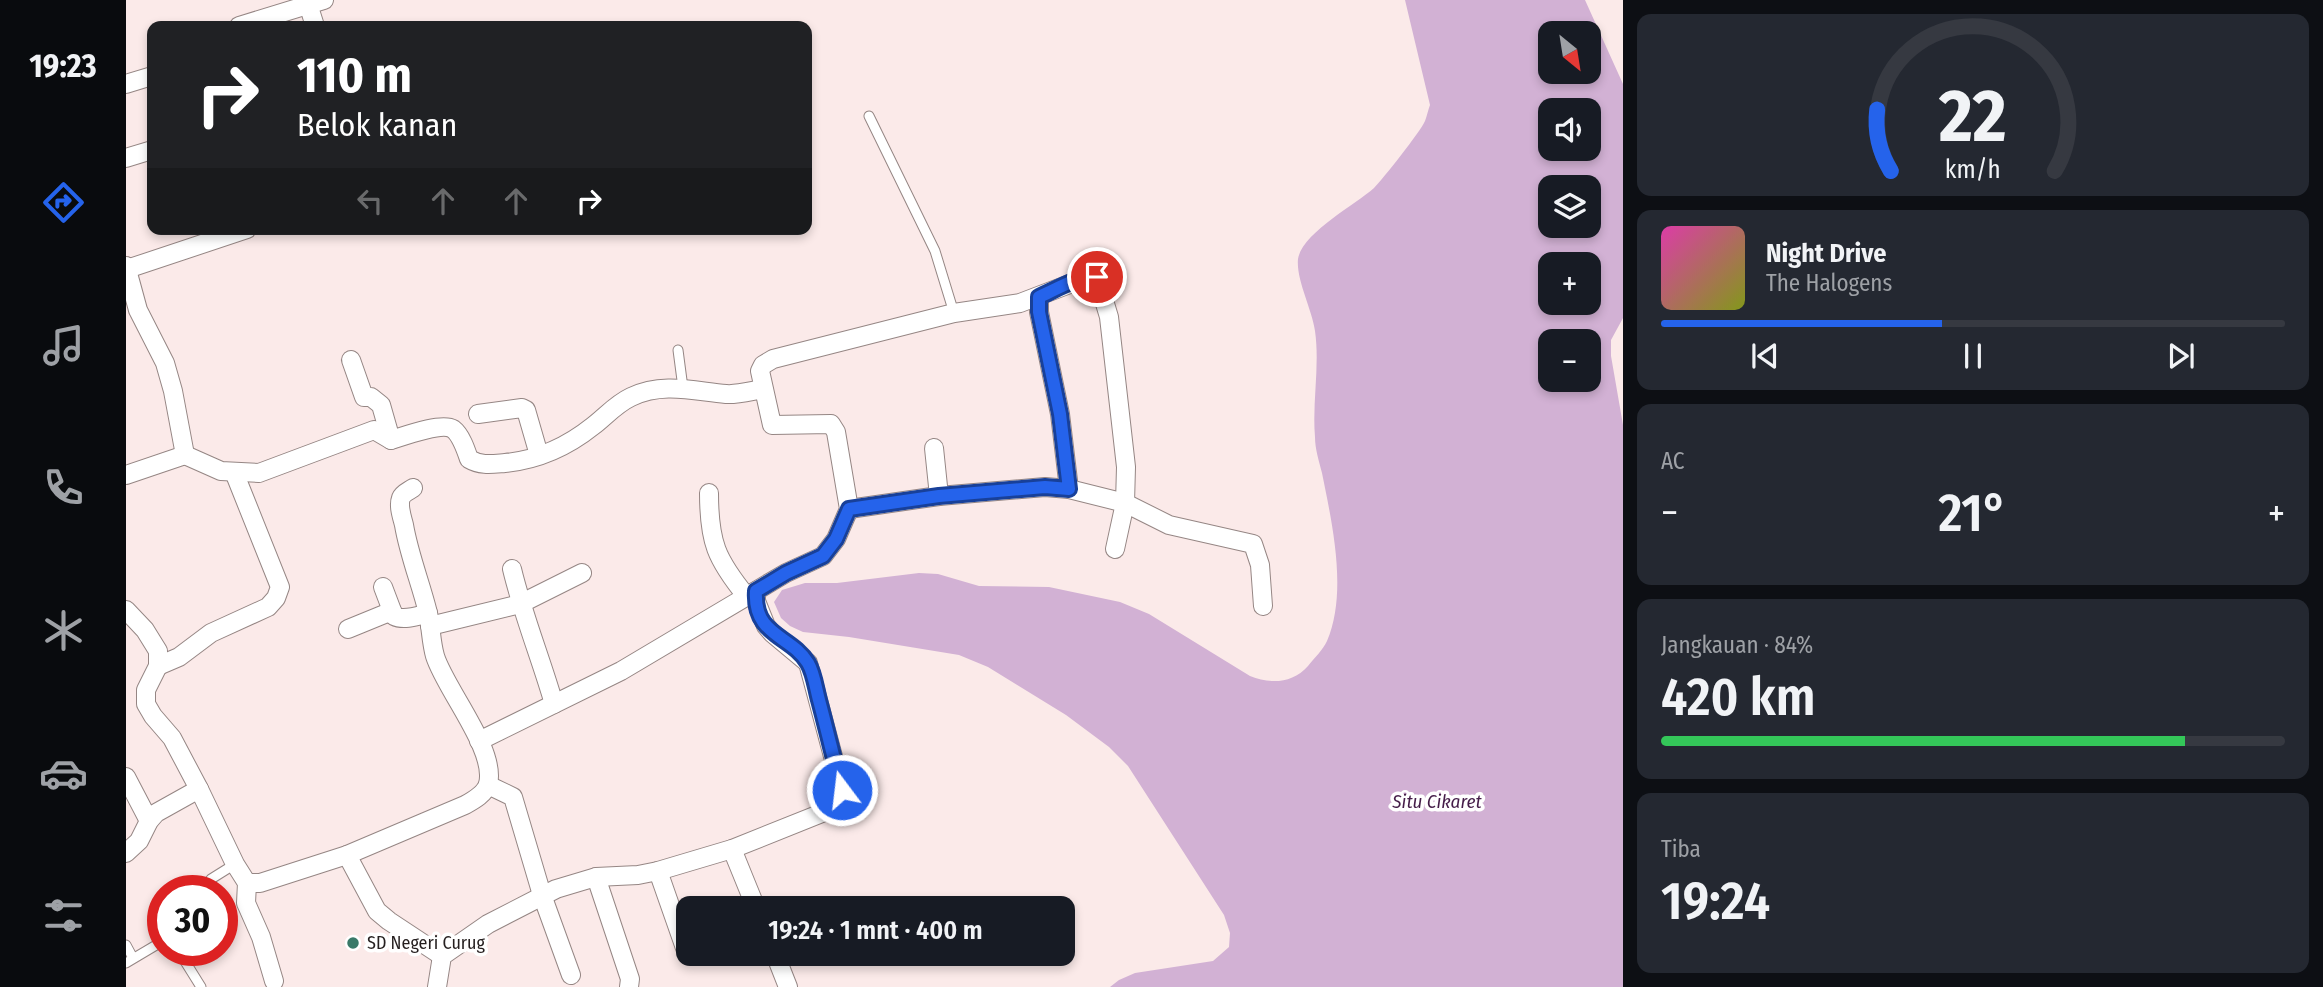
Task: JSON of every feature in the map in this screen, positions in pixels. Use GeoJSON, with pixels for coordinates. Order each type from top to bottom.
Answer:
{"type":"FeatureCollection","features":[{"type":"Feature","properties":{"kind":"street"},"geometry":{"type":"LineString","coordinates":[[255,21],[316,2],[316,21]]}},
{"type":"Feature","properties":{"kind":"street"},"geometry":{"type":"LineString","coordinates":[[126,84],[147,78]]}},
{"type":"Feature","properties":{"kind":"street"},"geometry":{"type":"LineString","coordinates":[[126,158],[147,152]]}},
{"type":"Feature","properties":{"kind":"street"},"geometry":{"type":"LineString","coordinates":[[185,455],[165,363],[138,310],[126,267],[228,235]]}},
{"type":"Feature","properties":{"kind":"street"},"geometry":{"type":"LineString","coordinates":[[479,741],[621,671],[786,573],[823,556],[836,539],[849,509],[834,427],[831,424],[772,425],[760,371],[763,365],[773,359],[954,313],[1004,307],[1039,297],[1092,276],[1097,277],[1108,317],[1126,467],[1125,503],[1115,549]]}},
{"type":"Feature","properties":{"kind":"street"},"geometry":{"type":"LineString","coordinates":[[1039,297],[1039,312],[1060,414],[1069,489]]}},
{"type":"Feature","properties":{"kind":"street"},"geometry":{"type":"LineString","coordinates":[[351,360],[364,397],[371,397],[380,405],[391,440]]}},
{"type":"Feature","properties":{"kind":"street"},"geometry":{"type":"LineString","coordinates":[[126,475],[185,455],[204,465],[234,472],[258,473],[374,430],[391,440],[443,426],[454,430],[469,459],[478,464],[516,462],[565,446],[618,404],[634,395],[654,389],[683,388],[728,395],[763,389]]}},
{"type":"Feature","properties":{"kind":"street"},"geometry":{"type":"LineString","coordinates":[[478,414],[522,408],[526,410],[539,455]]}},
{"type":"Feature","properties":{"kind":"street"},"geometry":{"type":"LineString","coordinates":[[934,448],[939,496]]}},
{"type":"Feature","properties":{"kind":"street"},"geometry":{"type":"LineString","coordinates":[[158,666],[179,657],[211,633],[268,607],[276,598],[280,587],[234,472]]}},
{"type":"Feature","properties":{"kind":"street"},"geometry":{"type":"LineString","coordinates":[[849,509],[939,496],[1045,487],[1069,489],[1125,503],[1169,525],[1254,544],[1260,565],[1263,606]]}},
{"type":"Feature","properties":{"kind":"street"},"geometry":{"type":"LineString","coordinates":[[247,883],[260,883],[347,855],[465,805],[480,796],[488,785],[488,770],[479,741],[444,678],[435,656],[429,619],[400,507],[405,493],[414,488]]}},
{"type":"Feature","properties":{"kind":"street"},"geometry":{"type":"LineString","coordinates":[[437,987],[442,956],[488,924],[542,895],[596,877],[659,871],[732,849],[838,805],[842,790],[808,663],[772,633],[766,626],[752,594],[728,574],[715,548],[709,524],[709,493]]}},
{"type":"Feature","properties":{"kind":"street"},"geometry":{"type":"LineString","coordinates":[[512,569],[520,604],[554,704]]}},
{"type":"Feature","properties":{"kind":"street"},"geometry":{"type":"LineString","coordinates":[[383,587],[392,611],[398,618],[429,619],[520,604],[582,573]]}},
{"type":"Feature","properties":{"kind":"street"},"geometry":{"type":"LineString","coordinates":[[126,610],[154,642],[158,651],[158,666],[146,690],[146,704],[172,738],[247,883],[246,903],[261,937],[274,981]]}},
{"type":"Feature","properties":{"kind":"street"},"geometry":{"type":"LineString","coordinates":[[348,629],[392,611]]}},
{"type":"Feature","properties":{"kind":"street"},"geometry":{"type":"LineString","coordinates":[[126,777],[149,821]]}},
{"type":"Feature","properties":{"kind":"street"},"geometry":{"type":"LineString","coordinates":[[488,785],[513,797],[542,895],[571,975]]}},
{"type":"Feature","properties":{"kind":"street"},"geometry":{"type":"LineString","coordinates":[[126,853],[139,842],[149,821],[167,805],[199,789]]}},
{"type":"Feature","properties":{"kind":"street"},"geometry":{"type":"LineString","coordinates":[[732,849],[751,896]]}},
{"type":"Feature","properties":{"kind":"street"},"geometry":{"type":"LineString","coordinates":[[347,855],[377,911],[442,956]]}},
{"type":"Feature","properties":{"kind":"street"},"geometry":{"type":"LineString","coordinates":[[659,871],[676,921]]}},
{"type":"Feature","properties":{"kind":"street"},"geometry":{"type":"LineString","coordinates":[[596,877],[630,979],[629,987]]}},
{"type":"Feature","properties":{"kind":"street"},"geometry":{"type":"LineString","coordinates":[[780,966],[788,987]]}},
{"type":"Feature","properties":{"kind":"lane"},"geometry":{"type":"LineString","coordinates":[[869,116],[935,251],[954,313]]}},
{"type":"Feature","properties":{"kind":"lane"},"geometry":{"type":"LineString","coordinates":[[678,350],[683,388]]}},
{"type":"Feature","properties":{"kind":"lane"},"geometry":{"type":"LineString","coordinates":[[217,875],[235,864]]}},
{"type":"Feature","properties":{"kind":"lane"},"geometry":{"type":"LineString","coordinates":[[126,945],[130,960],[147,950]]}},
{"type":"Feature","properties":{"kind":"lane"},"geometry":{"type":"LineString","coordinates":[[188,966],[201,987]]}},
{"type":"Feature","properties":{"kind":"water","name":"Situ Cikaret"},"geometry":{"type":"Polygon","coordinates":[[[1405,0],[1585,0],[1594,21],[1538,21],[1538,84],[1601,84],[1601,35],[1623,84],[1623,318],[1611,340],[1611,356],[1623,425],[1623,987],[1110,987],[1135,973],[1213,961],[1229,947],[1230,933],[1224,915],[1128,766],[1109,747],[1066,715],[988,667],[959,655],[803,632],[781,618],[774,602],[782,590],[805,583],[837,583],[919,573],[938,574],[979,586],[1049,587],[1120,602],[1149,614],[1258,679],[1280,681],[1302,672],[1327,641],[1333,622],[1337,579],[1334,535],[1315,442],[1315,331],[1299,276],[1298,259],[1309,239],[1374,188],[1425,121],[1430,105],[1405,0]]]}},
{"type":"Feature","properties":{"kind":"place","name":"SD Negeri Curug"},"geometry":{"type":"Point","coordinates":[353,943]}},
{"type":"Feature","properties":{"kind":"route"},"geometry":{"type":"LineString","coordinates":[[842,790],[808,663],[766,626],[756,601],[756,591],[823,556],[836,539],[849,509],[939,496],[1045,487],[1069,489],[1060,414],[1039,312],[1039,297],[1080,280],[1097,277]]}}]}
